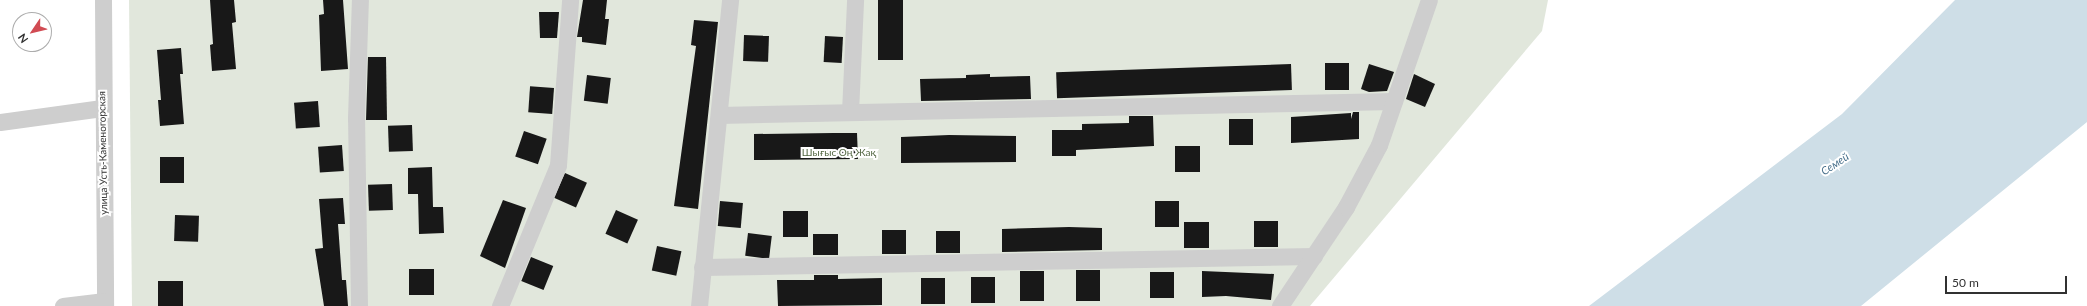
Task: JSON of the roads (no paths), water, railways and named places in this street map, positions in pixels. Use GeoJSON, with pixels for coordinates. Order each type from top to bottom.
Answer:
{"type":"FeatureCollection","features":[{"type":"Feature","properties":{"kind":"street","name":"улица Усть-Каменогорская"},"geometry":{"type":"LineString","coordinates":[[103,0],[102,108],[105,303]]}},
{"type":"Feature","properties":{"kind":"street"},"geometry":{"type":"LineString","coordinates":[[359,306],[356,118],[360,0]]}},
{"type":"Feature","properties":{"kind":"street"},"geometry":{"type":"LineString","coordinates":[[500,306],[558,165],[570,0]]}},
{"type":"Feature","properties":{"kind":"street"},"geometry":{"type":"LineString","coordinates":[[699,306],[730,0]]}},
{"type":"Feature","properties":{"kind":"street"},"geometry":{"type":"LineString","coordinates":[[850,112],[855,0]]}},
{"type":"Feature","properties":{"kind":"street"},"geometry":{"type":"LineString","coordinates":[[1280,306],[1346,207],[1379,145],[1429,0]]}},
{"type":"Feature","properties":{"kind":"street"},"geometry":{"type":"LineString","coordinates":[[719,115],[1394,101]]}},
{"type":"Feature","properties":{"kind":"street"},"geometry":{"type":"LineString","coordinates":[[0,122],[102,108]]}},
{"type":"Feature","properties":{"kind":"street"},"geometry":{"type":"LineString","coordinates":[[702,267],[1314,256]]}},
{"type":"Feature","properties":{"kind":"street"},"geometry":{"type":"LineString","coordinates":[[64,306],[105,303]]}},
{"type":"Feature","properties":{"kind":"water","name":"Семей"},"geometry":{"type":"Polygon","coordinates":[[[1955,0],[2087,0],[2087,122],[1861,306],[1589,306],[1842,114],[1955,0]]]}},
{"type":"Feature","properties":{"kind":"park label","name":"Шығыс Оң Жақ"},"geometry":{"type":"Point","coordinates":[839,153]}}]}
